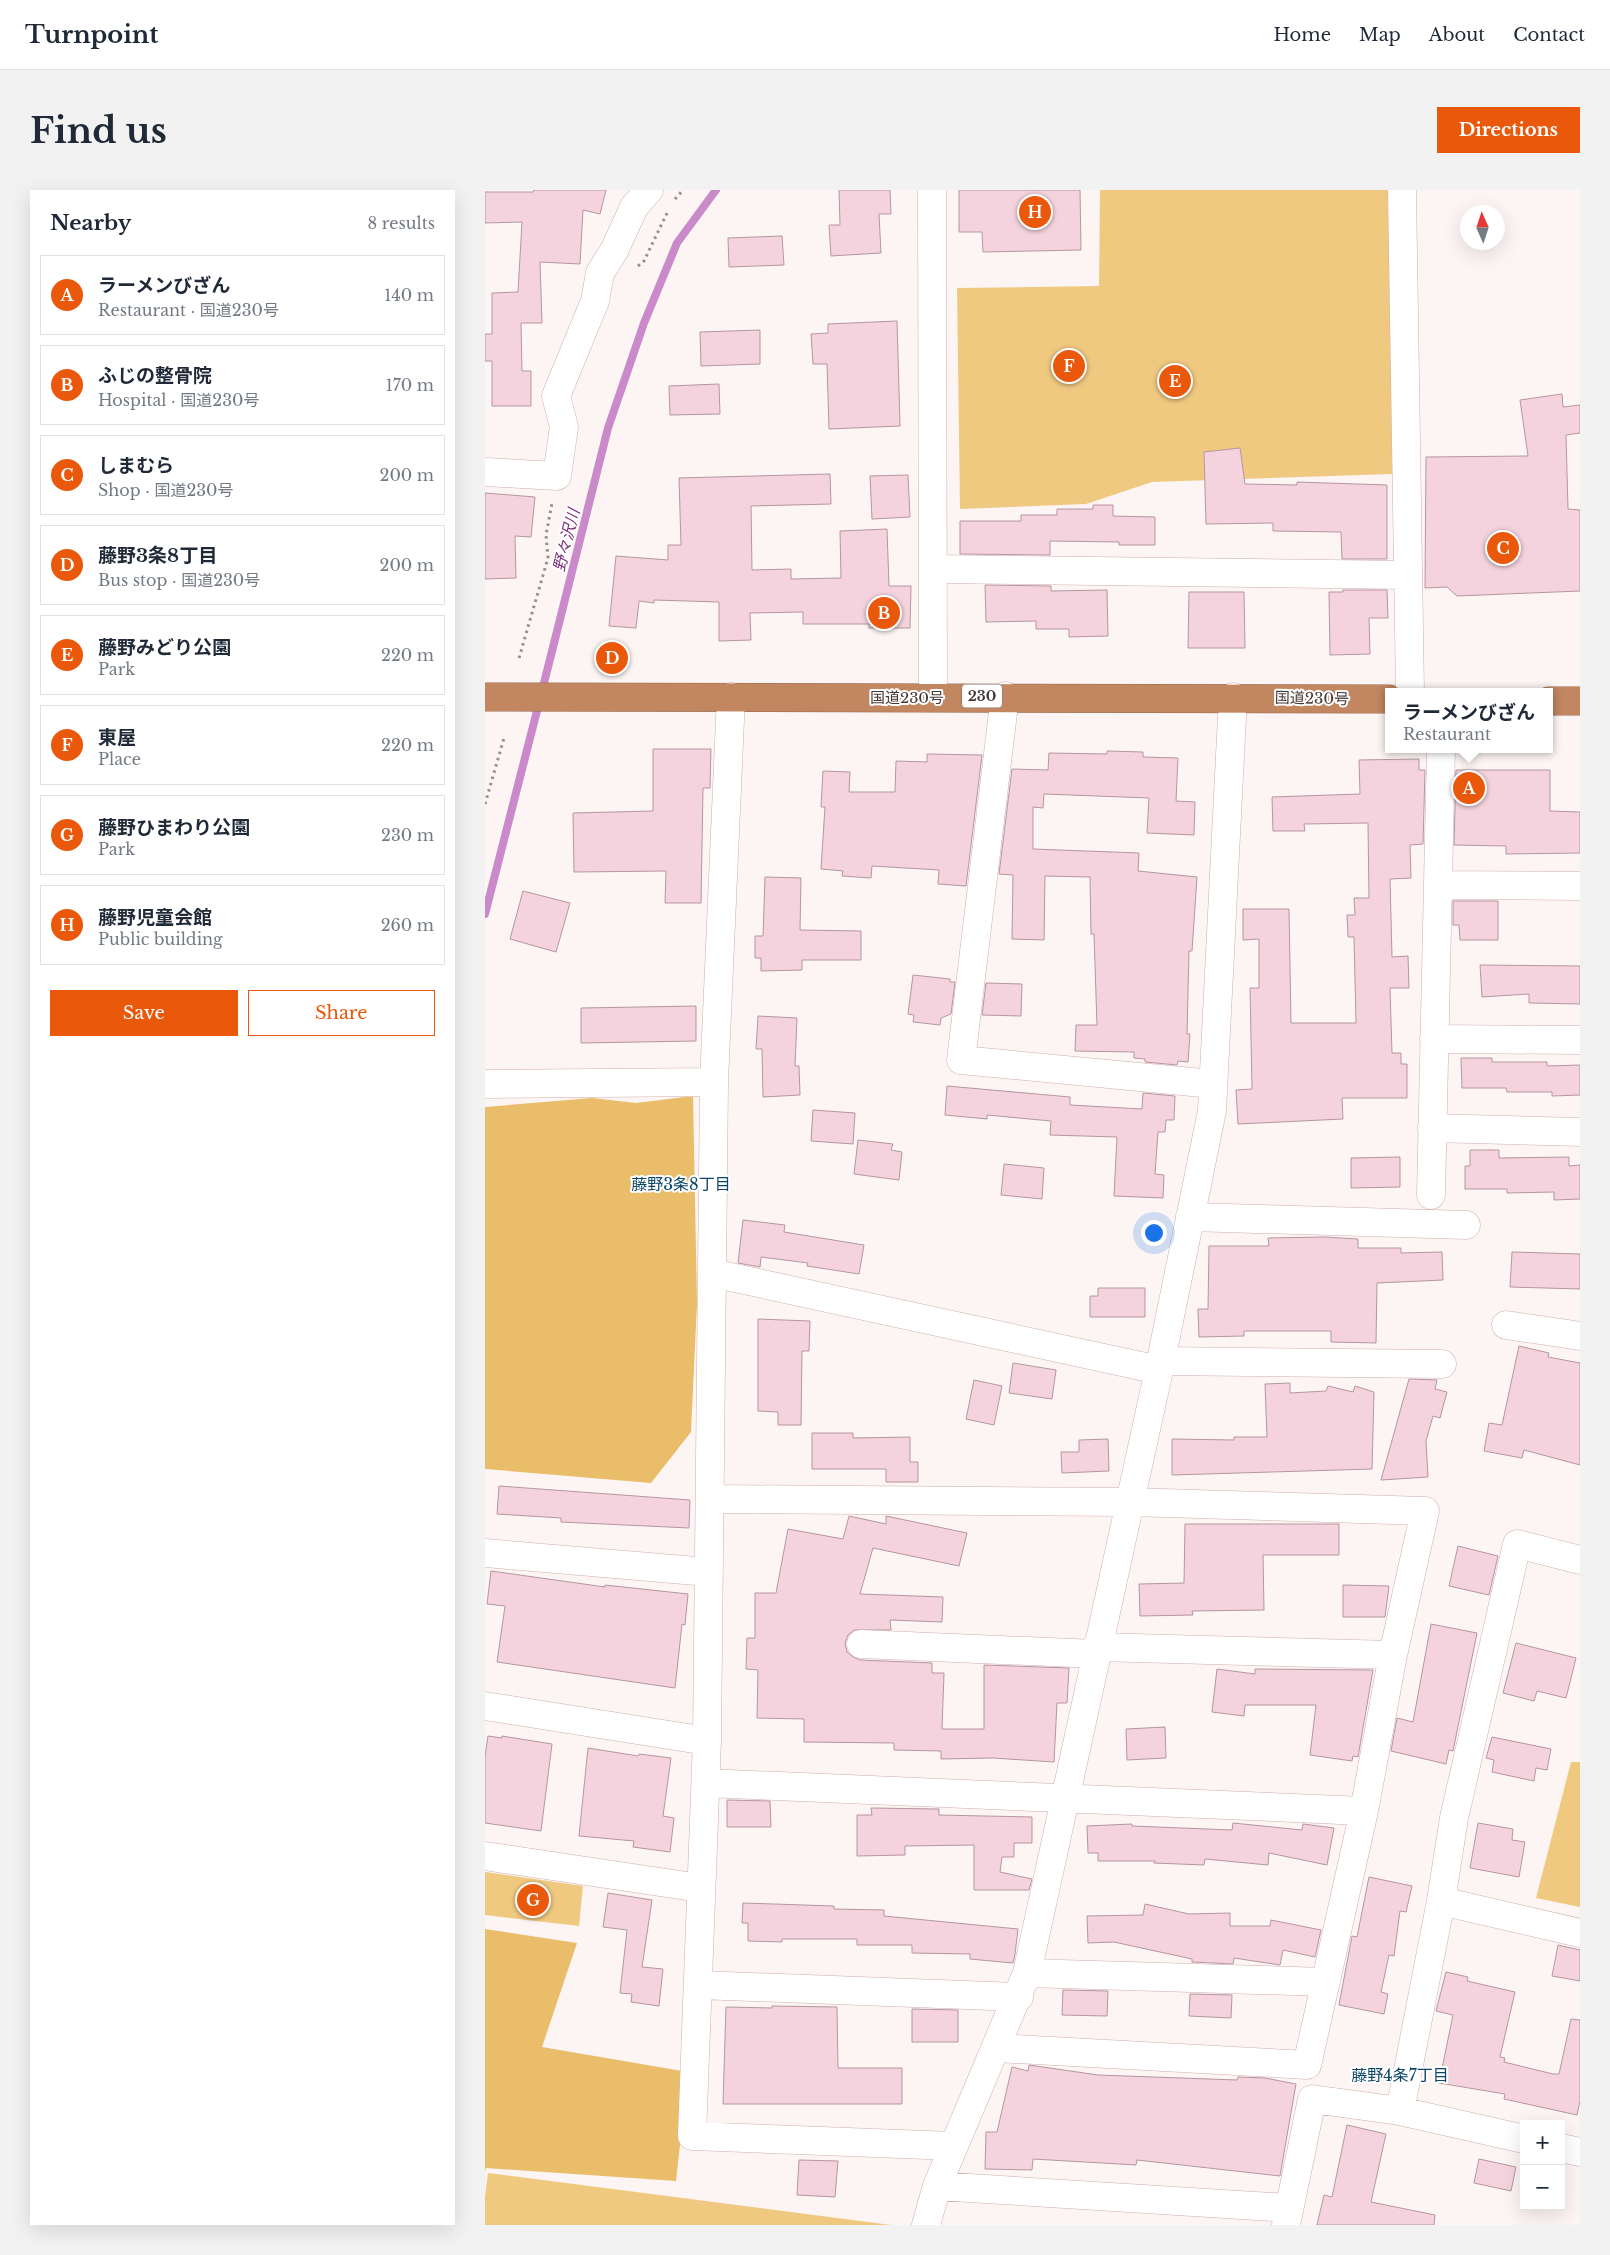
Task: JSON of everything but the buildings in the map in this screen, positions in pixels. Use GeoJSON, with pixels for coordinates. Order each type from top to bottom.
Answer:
{"type":"FeatureCollection","features":[{"type":"Feature","properties":{"kind":"highway","name":"国道230号"},"geometry":{"type":"LineString","coordinates":[[496,697],[1005,696],[1385,698]]}},
{"type":"Feature","properties":{"kind":"highway"},"geometry":{"type":"LineString","coordinates":[[1553,701],[1580,701]]}},
{"type":"Feature","properties":{"kind":"street"},"geometry":{"type":"LineString","coordinates":[[485,472],[557,476],[564,427],[557,396],[595,301],[599,272],[615,250],[635,207],[649,190]]}},
{"type":"Feature","properties":{"kind":"street"},"geometry":{"type":"LineString","coordinates":[[932,190],[933,696]]}},
{"type":"Feature","properties":{"kind":"street"},"geometry":{"type":"LineString","coordinates":[[1402,190],[1410,688]]}},
{"type":"Feature","properties":{"kind":"street"},"geometry":{"type":"LineString","coordinates":[[933,569],[1407,575]]}},
{"type":"Feature","properties":{"kind":"street"},"geometry":{"type":"LineString","coordinates":[[1005,696],[961,1060],[1213,1084]]}},
{"type":"Feature","properties":{"kind":"street"},"geometry":{"type":"LineString","coordinates":[[731,697],[714,1082],[707,1741],[692,2136],[954,2146]]}},
{"type":"Feature","properties":{"kind":"street"},"geometry":{"type":"LineString","coordinates":[[926,2225],[937,2186],[1023,1985],[1066,1800],[1096,1650],[1190,1217],[1211,1111],[1233,697]]}},
{"type":"Feature","properties":{"kind":"street"},"geometry":{"type":"LineString","coordinates":[[1431,1195],[1441,753]]}},
{"type":"Feature","properties":{"kind":"street"},"geometry":{"type":"LineString","coordinates":[[1438,885],[1580,886]]}},
{"type":"Feature","properties":{"kind":"street"},"geometry":{"type":"LineString","coordinates":[[1434,1039],[1580,1040]]}},
{"type":"Feature","properties":{"kind":"street"},"geometry":{"type":"LineString","coordinates":[[485,1084],[714,1082]]}},
{"type":"Feature","properties":{"kind":"street"},"geometry":{"type":"LineString","coordinates":[[1432,1128],[1580,1132]]}},
{"type":"Feature","properties":{"kind":"street"},"geometry":{"type":"LineString","coordinates":[[1190,1217],[1465,1225]]}},
{"type":"Feature","properties":{"kind":"street"},"geometry":{"type":"LineString","coordinates":[[712,1273],[1159,1366],[1442,1364]]}},
{"type":"Feature","properties":{"kind":"street"},"geometry":{"type":"LineString","coordinates":[[1506,1325],[1580,1336]]}},
{"type":"Feature","properties":{"kind":"street"},"geometry":{"type":"LineString","coordinates":[[711,1499],[1129,1502],[1425,1511],[1393,1655],[1364,1811],[1307,2065],[1312,2099],[1287,2217],[937,2186]]}},
{"type":"Feature","properties":{"kind":"street"},"geometry":{"type":"LineString","coordinates":[[1400,2111],[1441,1901],[1454,1818],[1517,1544],[1580,1560]]}},
{"type":"Feature","properties":{"kind":"street"},"geometry":{"type":"LineString","coordinates":[[485,1554],[708,1572]]}},
{"type":"Feature","properties":{"kind":"street"},"geometry":{"type":"LineString","coordinates":[[861,1644],[1393,1655]]}},
{"type":"Feature","properties":{"kind":"street"},"geometry":{"type":"LineString","coordinates":[[485,1706],[707,1741]]}},
{"type":"Feature","properties":{"kind":"street"},"geometry":{"type":"LineString","coordinates":[[705,1783],[1066,1800],[1364,1811]]}},
{"type":"Feature","properties":{"kind":"street"},"geometry":{"type":"LineString","coordinates":[[485,1856],[701,1888]]}},
{"type":"Feature","properties":{"kind":"street"},"geometry":{"type":"LineString","coordinates":[[1441,1901],[1580,1933]]}},
{"type":"Feature","properties":{"kind":"street"},"geometry":{"type":"LineString","coordinates":[[699,1985],[1023,1985],[1326,1982]]}},
{"type":"Feature","properties":{"kind":"street"},"geometry":{"type":"LineString","coordinates":[[997,2048],[1307,2065]]}},
{"type":"Feature","properties":{"kind":"street"},"geometry":{"type":"LineString","coordinates":[[1312,2099],[1400,2111],[1520,2138]]}},
{"type":"Feature","properties":{"kind":"street"},"geometry":{"type":"LineString","coordinates":[[1565,2149],[1580,2152]]}},
{"type":"Feature","properties":{"kind":"path"},"geometry":{"type":"LineString","coordinates":[[519,658],[548,558],[545,535],[557,476]]}},
{"type":"Feature","properties":{"kind":"path"},"geometry":{"type":"LineString","coordinates":[[485,804],[504,738]]}},
{"type":"Feature","properties":{"kind":"shaded area"},"geometry":{"type":"Polygon","coordinates":[[[1100,190],[1391,190],[1392,474],[1152,482],[1086,504],[960,509],[957,288],[1099,286],[1100,190]]]}},
{"type":"Feature","properties":{"kind":"shaded area"},"geometry":{"type":"Polygon","coordinates":[[[693,1096],[697,1303],[691,1432],[651,1483],[485,1469],[485,1107],[592,1098],[636,1103],[693,1096]]]}},
{"type":"Feature","properties":{"kind":"shaded area"},"geometry":{"type":"Polygon","coordinates":[[[1571,1762],[1580,1762],[1580,1907],[1536,1898],[1571,1762]]]}},
{"type":"Feature","properties":{"kind":"shaded area"},"geometry":{"type":"Polygon","coordinates":[[[485,1872],[583,1886],[579,1926],[485,1915],[485,1872]]]}},
{"type":"Feature","properties":{"kind":"shaded area"},"geometry":{"type":"Polygon","coordinates":[[[485,1929],[577,1943],[542,2047],[688,2072],[676,2181],[486,2168],[485,2172],[485,1929]]]}},
{"type":"Feature","properties":{"kind":"shaded area"},"geometry":{"type":"Polygon","coordinates":[[[488,2173],[891,2225],[485,2225],[485,2196],[488,2173]]]}},
{"type":"Feature","properties":{"kind":"waterway","name":"野々沢川"},"geometry":{"type":"LineString","coordinates":[[542,691],[608,428],[644,323],[677,243],[716,190]]}},
{"type":"Feature","properties":{"kind":"waterway","name":"野々沢川"},"geometry":{"type":"LineString","coordinates":[[485,914],[539,703]]}},
{"type":"Feature","properties":{"kind":"place","name":"藤野児童会館"},"geometry":{"type":"Point","coordinates":[1035,212]}},
{"type":"Feature","properties":{"kind":"place","name":"東屋"},"geometry":{"type":"Point","coordinates":[1069,366]}},
{"type":"Feature","properties":{"kind":"place","name":"藤野みどり公園"},"geometry":{"type":"Point","coordinates":[1175,381]}},
{"type":"Feature","properties":{"kind":"place","name":"しまむら"},"geometry":{"type":"Point","coordinates":[1503,548]}},
{"type":"Feature","properties":{"kind":"place","name":"ふじの整骨院"},"geometry":{"type":"Point","coordinates":[884,613]}},
{"type":"Feature","properties":{"kind":"place","name":"藤野3条8丁目"},"geometry":{"type":"Point","coordinates":[612,658]}},
{"type":"Feature","properties":{"kind":"place","name":"ラーメンびざん"},"geometry":{"type":"Point","coordinates":[1469,788]}},
{"type":"Feature","properties":{"kind":"place","name":"藤野ひまわり公園"},"geometry":{"type":"Point","coordinates":[533,1900]}},
{"type":"Feature","properties":{"kind":"district","name":"藤野3条8丁目"},"geometry":{"type":"Point","coordinates":[681,1184]}},
{"type":"Feature","properties":{"kind":"district","name":"藤野4条7丁目"},"geometry":{"type":"Point","coordinates":[1400,2075]}}]}
